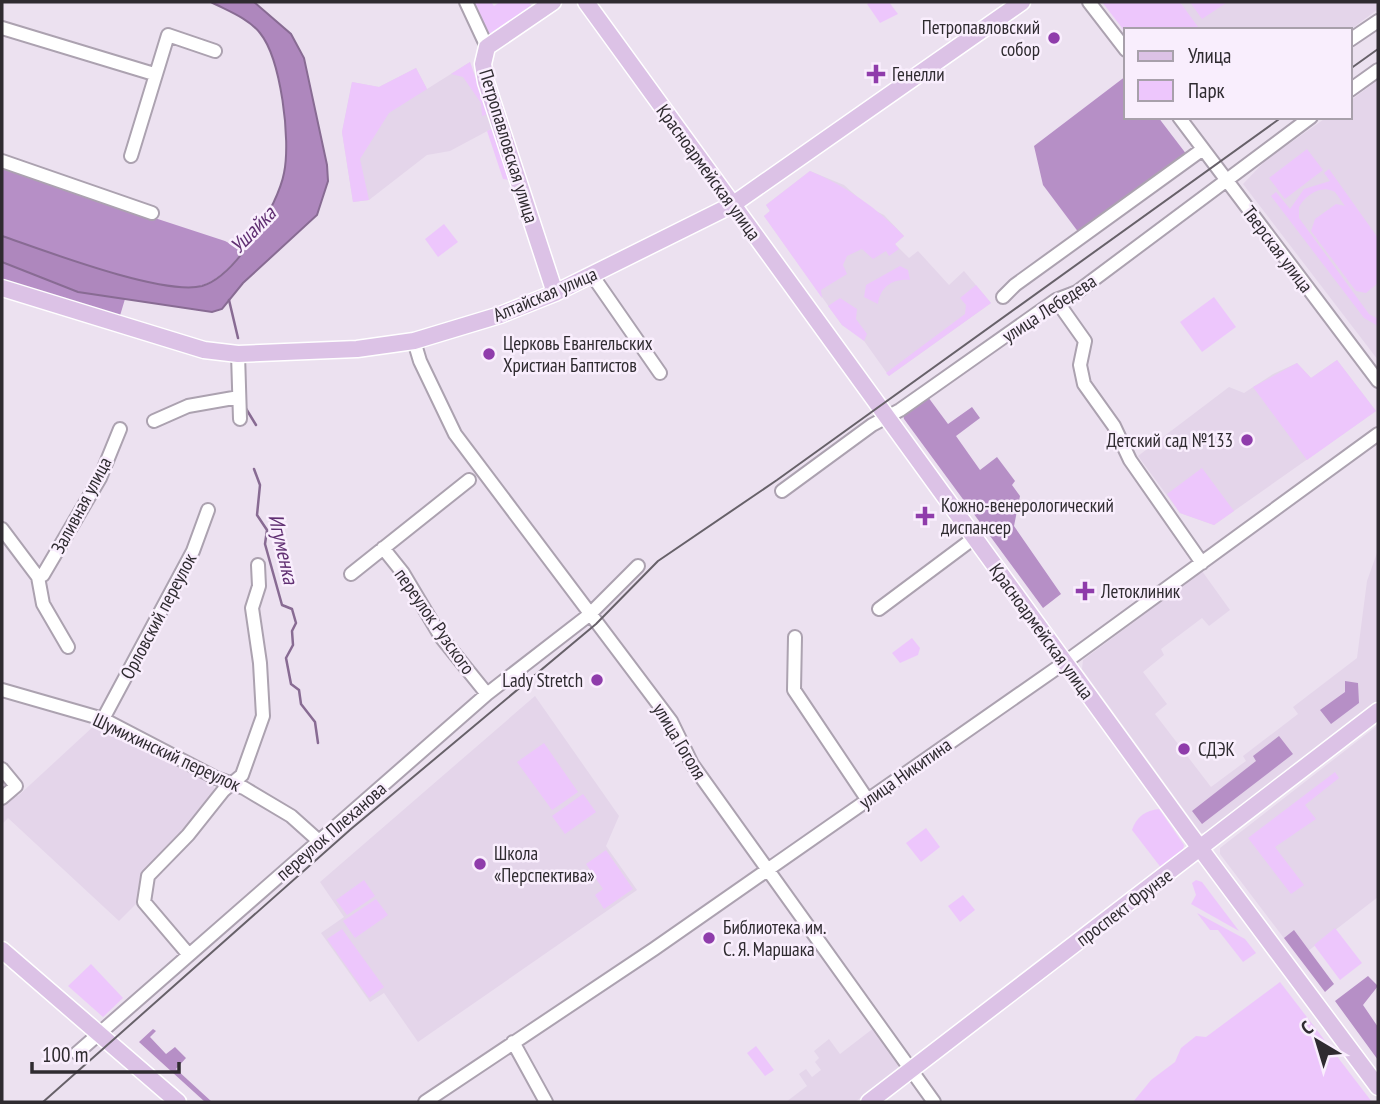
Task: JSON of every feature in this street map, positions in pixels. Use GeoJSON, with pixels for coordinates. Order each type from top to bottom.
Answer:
{"type":"FeatureCollection","features":[{"type":"Feature","properties":{"kind":"main road"},"geometry":{"type":"LineString","coordinates":[[487,47],[553,2]]}},
{"type":"Feature","properties":{"kind":"main road","name":"Красноармейская улица"},"geometry":{"type":"LineString","coordinates":[[586,2],[1064,663],[1378,1087]]}},
{"type":"Feature","properties":{"kind":"main road","name":"Алтайская улица"},"geometry":{"type":"LineString","coordinates":[[2,288],[179,344],[238,354],[357,349],[414,341],[500,315],[555,293],[732,205],[1022,2]]}},
{"type":"Feature","properties":{"kind":"main road","name":"Петропавловская улица"},"geometry":{"type":"LineString","coordinates":[[487,47],[483,64],[486,82],[555,293]]}},
{"type":"Feature","properties":{"kind":"main road","name":"проспект Фрунзе"},"geometry":{"type":"LineString","coordinates":[[869,1102],[1378,711]]}},
{"type":"Feature","properties":{"kind":"main road"},"geometry":{"type":"LineString","coordinates":[[2,950],[178,1102]]}},
{"type":"Feature","properties":{"kind":"street","name":"Петропавловская улица"},"geometry":{"type":"LineString","coordinates":[[466,2],[487,47]]}},
{"type":"Feature","properties":{"kind":"street"},"geometry":{"type":"LineString","coordinates":[[1089,2],[1124,47]]}},
{"type":"Feature","properties":{"kind":"street"},"geometry":{"type":"LineString","coordinates":[[1352,39],[1378,21]]}},
{"type":"Feature","properties":{"kind":"street"},"geometry":{"type":"LineString","coordinates":[[2,29],[154,75]]}},
{"type":"Feature","properties":{"kind":"street"},"geometry":{"type":"LineString","coordinates":[[131,156],[168,35],[215,51]]}},
{"type":"Feature","properties":{"kind":"street"},"geometry":{"type":"LineString","coordinates":[[1352,88],[1378,69]]}},
{"type":"Feature","properties":{"kind":"street","name":"Тверская улица"},"geometry":{"type":"LineString","coordinates":[[1180,119],[1378,381]]}},
{"type":"Feature","properties":{"kind":"street","name":"улица Лебедева"},"geometry":{"type":"LineString","coordinates":[[782,491],[1056,300],[1077,292],[1308,119]]}},
{"type":"Feature","properties":{"kind":"street","name":"улица Лебедева"},"geometry":{"type":"LineString","coordinates":[[1003,297],[1203,149]]}},
{"type":"Feature","properties":{"kind":"street"},"geometry":{"type":"LineString","coordinates":[[2,161],[152,213]]}},
{"type":"Feature","properties":{"kind":"street"},"geometry":{"type":"LineString","coordinates":[[592,275],[660,373]]}},
{"type":"Feature","properties":{"kind":"street"},"geometry":{"type":"LineString","coordinates":[[1056,300],[1085,341],[1080,365],[1084,384],[1114,426],[1130,460],[1202,563]]}},
{"type":"Feature","properties":{"kind":"street","name":"улица Гоголя"},"geometry":{"type":"LineString","coordinates":[[414,341],[420,362],[455,433],[671,721],[692,764],[934,1102]]}},
{"type":"Feature","properties":{"kind":"street"},"geometry":{"type":"LineString","coordinates":[[238,354],[240,419]]}},
{"type":"Feature","properties":{"kind":"street"},"geometry":{"type":"LineString","coordinates":[[154,421],[188,406],[239,397]]}},
{"type":"Feature","properties":{"kind":"street","name":"Заливная улица"},"geometry":{"type":"LineString","coordinates":[[38,577],[43,575],[100,478],[120,429]]}},
{"type":"Feature","properties":{"kind":"street","name":"улица Никитина"},"geometry":{"type":"LineString","coordinates":[[425,1102],[1064,663],[1378,434]]}},
{"type":"Feature","properties":{"kind":"street"},"geometry":{"type":"LineString","coordinates":[[351,574],[469,480]]}},
{"type":"Feature","properties":{"kind":"street","name":"Орловский переулок"},"geometry":{"type":"LineString","coordinates":[[103,719],[193,551],[208,510]]}},
{"type":"Feature","properties":{"kind":"street","name":"Заливная улица"},"geometry":{"type":"LineString","coordinates":[[2,529],[38,577],[43,604],[68,647]]}},
{"type":"Feature","properties":{"kind":"street"},"geometry":{"type":"LineString","coordinates":[[879,609],[974,538]]}},
{"type":"Feature","properties":{"kind":"street","name":"переулок Рузского"},"geometry":{"type":"LineString","coordinates":[[383,548],[403,573],[441,637],[487,694]]}},
{"type":"Feature","properties":{"kind":"street"},"geometry":{"type":"LineString","coordinates":[[189,955],[144,902],[148,876],[188,835],[223,791],[243,775],[263,716],[260,663],[252,608],[259,586],[258,565]]}},
{"type":"Feature","properties":{"kind":"street"},"geometry":{"type":"LineString","coordinates":[[589,615],[638,566]]}},
{"type":"Feature","properties":{"kind":"street","name":"переулок Плеханова"},"geometry":{"type":"LineString","coordinates":[[77,1053],[487,694],[589,615]]}},
{"type":"Feature","properties":{"kind":"street"},"geometry":{"type":"LineString","coordinates":[[795,637],[794,691],[867,799]]}},
{"type":"Feature","properties":{"kind":"street","name":"Шумихинский переулок"},"geometry":{"type":"LineString","coordinates":[[2,690],[103,719],[216,778],[234,783],[291,816],[320,842]]}},
{"type":"Feature","properties":{"kind":"street"},"geometry":{"type":"LineString","coordinates":[[2,769],[16,786],[2,798]]}},
{"type":"Feature","properties":{"kind":"street"},"geometry":{"type":"LineString","coordinates":[[513,1042],[546,1102]]}},
{"type":"Feature","properties":{"kind":"shaded area"},"geometry":{"type":"Polygon","coordinates":[[[211,2],[254,2],[291,34],[304,58],[327,165],[328,181],[317,215],[243,283],[222,309],[212,312],[78,292],[2,262],[2,236],[132,278],[184,287],[202,286],[228,269],[254,238],[273,203],[284,173],[285,121],[279,80],[274,61],[260,33],[244,19],[211,2]]]}},
{"type":"Feature","properties":{"kind":"shaded area"},"geometry":{"type":"Polygon","coordinates":[[[1180,2],[1378,2],[1378,9],[1352,28],[1197,28],[1180,2]]]}},
{"type":"Feature","properties":{"kind":"shaded area"},"geometry":{"type":"Polygon","coordinates":[[[470,62],[493,128],[450,151],[427,155],[369,200],[353,202],[342,132],[352,82],[379,87],[416,68],[427,89],[470,62]]]}},
{"type":"Feature","properties":{"kind":"shaded area"},"geometry":{"type":"Polygon","coordinates":[[[1124,78],[1124,119],[1160,119],[1187,155],[1079,233],[1043,185],[1034,146],[1124,78]]]}},
{"type":"Feature","properties":{"kind":"shaded area"},"geometry":{"type":"Polygon","coordinates":[[[1378,80],[1378,360],[1243,184],[1266,160],[1324,119],[1352,119],[1352,100],[1378,80]]]}},
{"type":"Feature","properties":{"kind":"shaded area"},"geometry":{"type":"Polygon","coordinates":[[[2,168],[225,241],[244,251],[215,279],[203,285],[186,287],[134,279],[45,251],[2,236],[2,168]]]}},
{"type":"Feature","properties":{"kind":"shaded area"},"geometry":{"type":"Polygon","coordinates":[[[810,171],[844,185],[870,208],[884,215],[904,236],[895,244],[909,258],[918,251],[949,285],[964,271],[991,303],[889,376],[862,338],[842,325],[764,216],[770,211],[766,205],[810,171]]]}},
{"type":"Feature","properties":{"kind":"shaded area"},"geometry":{"type":"Polygon","coordinates":[[[2,262],[78,292],[125,299],[119,319],[2,282],[2,262]]]}},
{"type":"Feature","properties":{"kind":"shaded area","name":"Детский сад №133"},"geometry":{"type":"Polygon","coordinates":[[[1337,360],[1376,411],[1214,525],[1180,513],[1138,456],[1229,387],[1244,393],[1273,374],[1297,363],[1311,378],[1337,360]]]}},
{"type":"Feature","properties":{"kind":"shaded area"},"geometry":{"type":"Polygon","coordinates":[[[928,397],[948,424],[972,407],[980,418],[956,436],[980,470],[997,457],[1015,481],[1012,485],[1020,496],[1014,526],[1061,594],[1043,608],[904,419],[903,415],[928,397]]]}},
{"type":"Feature","properties":{"kind":"shaded area"},"geometry":{"type":"Polygon","coordinates":[[[1378,550],[1378,703],[1209,832],[1201,833],[1082,669],[1083,660],[1202,571],[1230,610],[1209,626],[1202,618],[1161,649],[1164,655],[1143,672],[1167,704],[1155,714],[1211,787],[1246,761],[1243,756],[1298,714],[1293,707],[1357,658],[1367,581],[1378,550]]]}},
{"type":"Feature","properties":{"kind":"shaded area"},"geometry":{"type":"Polygon","coordinates":[[[1345,681],[1358,683],[1359,703],[1331,724],[1320,710],[1345,692],[1345,681]]]}},
{"type":"Feature","properties":{"kind":"shaded area","name":"Школа «Перспектива»"},"geometry":{"type":"Polygon","coordinates":[[[535,696],[619,816],[606,846],[637,890],[418,1042],[384,993],[370,1002],[321,933],[344,917],[320,882],[535,696]]]}},
{"type":"Feature","properties":{"kind":"shaded area"},"geometry":{"type":"Polygon","coordinates":[[[96,724],[212,779],[216,795],[146,869],[138,902],[119,921],[8,818],[2,824],[2,779],[18,796],[96,724]]]}},
{"type":"Feature","properties":{"kind":"shaded area"},"geometry":{"type":"Polygon","coordinates":[[[1378,725],[1378,897],[1299,958],[1220,854],[1220,848],[1378,725]]]}},
{"type":"Feature","properties":{"kind":"shaded area"},"geometry":{"type":"Polygon","coordinates":[[[1279,736],[1293,754],[1202,824],[1192,811],[1256,761],[1253,756],[1279,736]]]}},
{"type":"Feature","properties":{"kind":"shaded area"},"geometry":{"type":"Polygon","coordinates":[[[1294,930],[1334,984],[1325,992],[1284,938],[1294,930]]]}},
{"type":"Feature","properties":{"kind":"shaded area"},"geometry":{"type":"Polygon","coordinates":[[[1368,976],[1378,986],[1363,1005],[1378,1027],[1378,1060],[1335,1001],[1368,976]]]}},
{"type":"Feature","properties":{"kind":"shaded area"},"geometry":{"type":"Polygon","coordinates":[[[875,1027],[902,1065],[899,1068],[855,1102],[786,1102],[807,1086],[799,1074],[806,1069],[812,1077],[821,1070],[815,1062],[819,1058],[814,1051],[829,1039],[840,1054],[875,1027]]]}},
{"type":"Feature","properties":{"kind":"shaded area"},"geometry":{"type":"Polygon","coordinates":[[[153,1029],[156,1031],[150,1037],[166,1054],[175,1047],[186,1058],[176,1069],[212,1102],[205,1102],[139,1042],[153,1029]]]}},
{"type":"Feature","properties":{"kind":"green space"},"geometry":{"type":"Polygon","coordinates":[[[471,2],[491,2],[494,6],[500,2],[529,2],[532,7],[487,37],[471,2]]]}},
{"type":"Feature","properties":{"kind":"green space"},"geometry":{"type":"Polygon","coordinates":[[[889,2],[898,14],[880,23],[867,4],[889,2]]]}},
{"type":"Feature","properties":{"kind":"green space"},"geometry":{"type":"Polygon","coordinates":[[[1102,2],[1180,2],[1198,27],[1124,28],[1124,30],[1102,2]]]}},
{"type":"Feature","properties":{"kind":"green space"},"geometry":{"type":"Polygon","coordinates":[[[1190,2],[1225,2],[1226,3],[1202,19],[1190,2]]]}},
{"type":"Feature","properties":{"kind":"green space"},"geometry":{"type":"Polygon","coordinates":[[[470,62],[488,114],[482,116],[481,103],[463,77],[451,74],[470,62]]]}},
{"type":"Feature","properties":{"kind":"green space"},"geometry":{"type":"Polygon","coordinates":[[[416,68],[427,89],[389,113],[360,159],[369,200],[353,202],[342,132],[352,82],[379,87],[416,68]]]}},
{"type":"Feature","properties":{"kind":"green space"},"geometry":{"type":"Polygon","coordinates":[[[493,128],[510,180],[503,179],[487,131],[493,128]]]}},
{"type":"Feature","properties":{"kind":"green space"},"geometry":{"type":"Polygon","coordinates":[[[1307,149],[1323,170],[1285,199],[1269,178],[1307,149]]]}},
{"type":"Feature","properties":{"kind":"green space"},"geometry":{"type":"Polygon","coordinates":[[[1329,169],[1378,238],[1378,283],[1366,293],[1356,291],[1311,231],[1315,219],[1336,204],[1345,206],[1335,192],[1324,189],[1310,195],[1299,207],[1299,218],[1369,314],[1378,319],[1378,326],[1364,318],[1271,196],[1276,192],[1290,209],[1304,189],[1330,181],[1324,173],[1329,169]]]}},
{"type":"Feature","properties":{"kind":"green space"},"geometry":{"type":"Polygon","coordinates":[[[810,171],[860,199],[904,236],[895,244],[899,249],[889,256],[886,251],[873,259],[862,249],[847,256],[843,265],[847,274],[821,290],[822,298],[764,216],[770,211],[766,205],[810,171]]]}},
{"type":"Feature","properties":{"kind":"green space"},"geometry":{"type":"Polygon","coordinates":[[[444,224],[458,242],[438,257],[425,239],[444,224]]]}},
{"type":"Feature","properties":{"kind":"green space"},"geometry":{"type":"Polygon","coordinates":[[[900,266],[908,270],[910,280],[888,285],[881,293],[878,304],[864,297],[866,285],[900,266]]]}},
{"type":"Feature","properties":{"kind":"green space"},"geometry":{"type":"Polygon","coordinates":[[[976,285],[991,303],[889,376],[886,373],[965,314],[966,305],[960,298],[976,285]]]}},
{"type":"Feature","properties":{"kind":"green space"},"geometry":{"type":"Polygon","coordinates":[[[1214,297],[1236,327],[1202,352],[1180,322],[1214,297]]]}},
{"type":"Feature","properties":{"kind":"green space"},"geometry":{"type":"Polygon","coordinates":[[[840,298],[857,309],[856,319],[867,334],[864,341],[842,325],[828,306],[840,298]]]}},
{"type":"Feature","properties":{"kind":"green space"},"geometry":{"type":"Polygon","coordinates":[[[1337,360],[1376,411],[1307,460],[1253,387],[1297,363],[1311,378],[1337,360]]]}},
{"type":"Feature","properties":{"kind":"green space"},"geometry":{"type":"Polygon","coordinates":[[[1202,468],[1234,511],[1214,525],[1180,513],[1167,494],[1202,468]]]}},
{"type":"Feature","properties":{"kind":"green space"},"geometry":{"type":"Polygon","coordinates":[[[912,638],[920,648],[918,655],[900,663],[892,653],[912,638]]]}},
{"type":"Feature","properties":{"kind":"green space"},"geometry":{"type":"Polygon","coordinates":[[[544,743],[578,792],[552,810],[517,762],[544,743]]]}},
{"type":"Feature","properties":{"kind":"green space"},"geometry":{"type":"Polygon","coordinates":[[[1335,772],[1339,778],[1305,805],[1316,819],[1275,847],[1304,885],[1291,894],[1248,838],[1335,772]]]}},
{"type":"Feature","properties":{"kind":"green space"},"geometry":{"type":"Polygon","coordinates":[[[583,794],[596,812],[565,834],[552,816],[583,794]]]}},
{"type":"Feature","properties":{"kind":"green space"},"geometry":{"type":"Polygon","coordinates":[[[1159,809],[1184,845],[1183,851],[1162,869],[1132,830],[1142,815],[1159,809]]]}},
{"type":"Feature","properties":{"kind":"green space"},"geometry":{"type":"Polygon","coordinates":[[[926,828],[940,847],[921,862],[906,843],[926,828]]]}},
{"type":"Feature","properties":{"kind":"green space"},"geometry":{"type":"Polygon","coordinates":[[[606,850],[633,889],[604,909],[595,895],[603,889],[586,864],[606,850]]]}},
{"type":"Feature","properties":{"kind":"green space"},"geometry":{"type":"Polygon","coordinates":[[[364,880],[375,896],[347,915],[336,900],[364,880]]]}},
{"type":"Feature","properties":{"kind":"green space"},"geometry":{"type":"Polygon","coordinates":[[[1196,880],[1202,882],[1239,931],[1191,904],[1196,895],[1192,883],[1196,880]]]}},
{"type":"Feature","properties":{"kind":"green space"},"geometry":{"type":"Polygon","coordinates":[[[963,895],[975,910],[960,922],[948,906],[963,895]]]}},
{"type":"Feature","properties":{"kind":"green space"},"geometry":{"type":"Polygon","coordinates":[[[376,899],[388,915],[355,938],[343,921],[376,899]]]}},
{"type":"Feature","properties":{"kind":"green space"},"geometry":{"type":"Polygon","coordinates":[[[1197,913],[1245,939],[1256,953],[1243,962],[1218,930],[1210,930],[1197,913]]]}},
{"type":"Feature","properties":{"kind":"green space"},"geometry":{"type":"Polygon","coordinates":[[[1335,928],[1362,963],[1340,980],[1314,945],[1335,928]]]}},
{"type":"Feature","properties":{"kind":"green space"},"geometry":{"type":"Polygon","coordinates":[[[342,929],[384,987],[369,998],[327,939],[342,929]]]}},
{"type":"Feature","properties":{"kind":"green space"},"geometry":{"type":"Polygon","coordinates":[[[91,964],[123,998],[103,1017],[68,986],[91,964]]]}},
{"type":"Feature","properties":{"kind":"green space"},"geometry":{"type":"Polygon","coordinates":[[[1280,982],[1372,1102],[1133,1102],[1151,1080],[1175,1062],[1181,1048],[1196,1036],[1206,1037],[1280,982]]]}},
{"type":"Feature","properties":{"kind":"green space"},"geometry":{"type":"Polygon","coordinates":[[[756,1046],[774,1070],[765,1076],[747,1053],[756,1046]]]}},
{"type":"Feature","properties":{"kind":"waterway","name":"Игуменка"},"geometry":{"type":"LineString","coordinates":[[229,300],[238,338]]}},
{"type":"Feature","properties":{"kind":"waterway","name":"Игуменка"},"geometry":{"type":"LineString","coordinates":[[245,407],[256,425]]}},
{"type":"Feature","properties":{"kind":"waterway","name":"Игуменка"},"geometry":{"type":"LineString","coordinates":[[254,469],[260,485],[257,515],[267,530],[265,544],[282,605],[292,609],[296,623],[292,631],[293,645],[286,658],[291,684],[299,690],[301,704],[315,722],[318,743]]}},
{"type":"Feature","properties":{"kind":"tram line"},"geometry":{"type":"LineString","coordinates":[[1352,68],[1378,49]]}},
{"type":"Feature","properties":{"kind":"tram line"},"geometry":{"type":"LineString","coordinates":[[43,1102],[351,829],[596,624],[658,561],[777,480],[1279,119]]}},
{"type":"Feature","properties":{"kind":"place","name":"Петропавловский собор"},"geometry":{"type":"Point","coordinates":[1054,38]}},
{"type":"Feature","properties":{"kind":"place","name":"Генелли"},"geometry":{"type":"Point","coordinates":[876,74]}},
{"type":"Feature","properties":{"kind":"place","name":"Церковь Евангельских Христиан Баптистов"},"geometry":{"type":"Point","coordinates":[489,354]}},
{"type":"Feature","properties":{"kind":"place","name":"Детский сад №133"},"geometry":{"type":"Point","coordinates":[1247,440]}},
{"type":"Feature","properties":{"kind":"place","name":"Кожно-венерологический диспансер"},"geometry":{"type":"Point","coordinates":[925,516]}},
{"type":"Feature","properties":{"kind":"place","name":"Летоклиник"},"geometry":{"type":"Point","coordinates":[1085,591]}},
{"type":"Feature","properties":{"kind":"place","name":"Lady Stretch"},"geometry":{"type":"Point","coordinates":[597,680]}},
{"type":"Feature","properties":{"kind":"place","name":"СДЭК"},"geometry":{"type":"Point","coordinates":[1184,749]}},
{"type":"Feature","properties":{"kind":"place","name":"Школа «Перспектива»"},"geometry":{"type":"Point","coordinates":[480,864]}},
{"type":"Feature","properties":{"kind":"place","name":"Библиотека им. С. Я. Маршака"},"geometry":{"type":"Point","coordinates":[709,938]}},
{"type":"Feature","properties":{"kind":"water label","name":"Ушайка"},"geometry":{"type":"Point","coordinates":[253,230]}}]}
